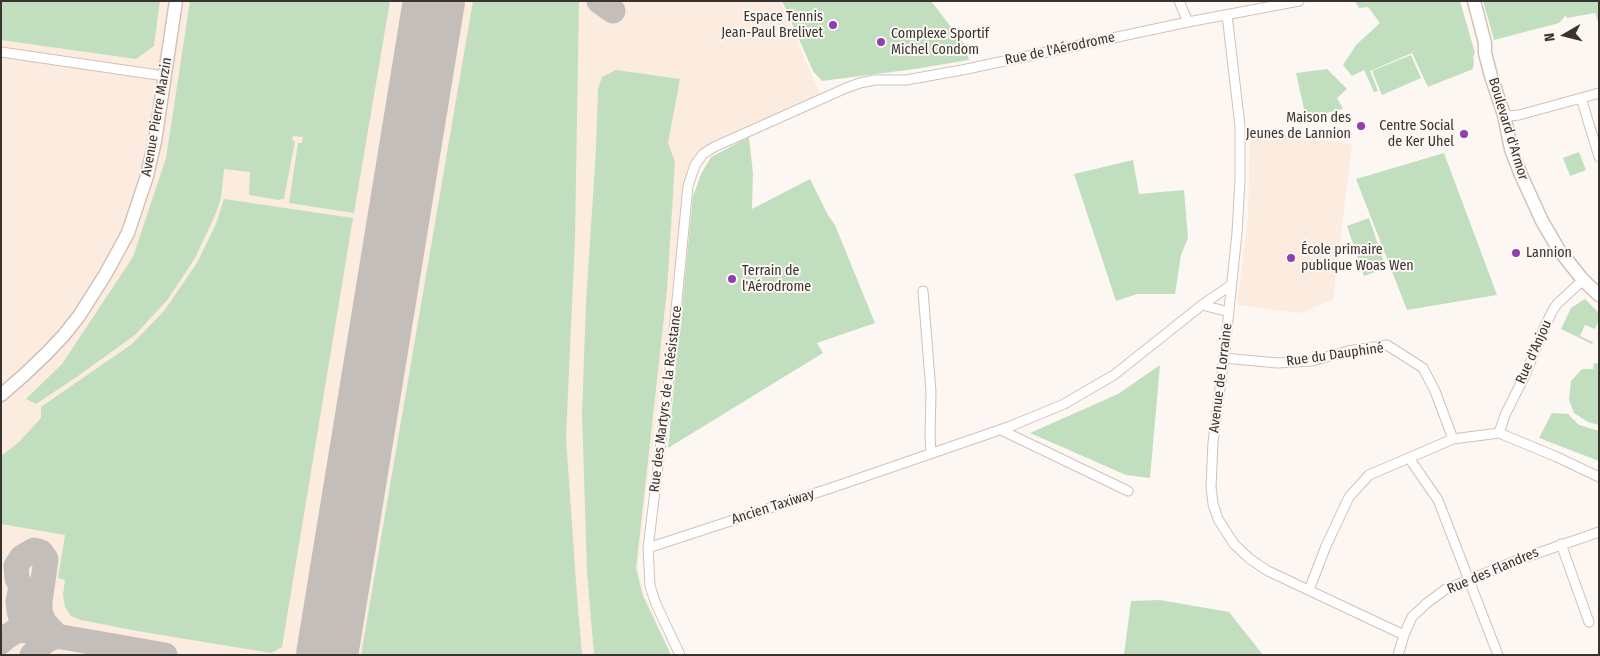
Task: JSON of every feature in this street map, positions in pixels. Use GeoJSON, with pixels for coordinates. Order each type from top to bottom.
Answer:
{"type":"FeatureCollection","features":[{"type":"Feature","properties":{"kind":"main road","name":"Avenue Pierre Marzin"},"geometry":{"type":"LineString","coordinates":[[1,395],[64,336],[93,296],[117,254],[134,217],[147,176],[155,141],[176,1]]}},
{"type":"Feature","properties":{"kind":"main road","name":"Boulevard d'Armor"},"geometry":{"type":"LineString","coordinates":[[1474,1],[1485,42],[1485,53],[1504,115],[1511,149],[1533,204],[1559,250],[1583,280],[1599,295]]}},
{"type":"Feature","properties":{"kind":"street"},"geometry":{"type":"LineString","coordinates":[[1179,1],[1188,22]]}},
{"type":"Feature","properties":{"kind":"street","name":"Rue de l'Aérodrome"},"geometry":{"type":"LineString","coordinates":[[714,146],[860,83],[875,80],[906,80],[1227,15],[1267,4],[1299,1]]}},
{"type":"Feature","properties":{"kind":"street","name":"Avenue de Lorraine"},"geometry":{"type":"LineString","coordinates":[[1227,15],[1240,126],[1240,180],[1237,233],[1213,442],[1213,504],[1218,519],[1234,544],[1250,559],[1268,571],[1404,635]]}},
{"type":"Feature","properties":{"kind":"street"},"geometry":{"type":"LineString","coordinates":[[1,52],[165,76]]}},
{"type":"Feature","properties":{"kind":"street"},"geometry":{"type":"LineString","coordinates":[[1504,115],[1519,115],[1599,93]]}},
{"type":"Feature","properties":{"kind":"street"},"geometry":{"type":"LineString","coordinates":[[1582,98],[1599,157]]}},
{"type":"Feature","properties":{"kind":"street","name":"Rue des Martyrs de la Résistance"},"geometry":{"type":"LineString","coordinates":[[680,655],[656,604],[650,586],[648,548],[672,352],[688,186],[695,165],[714,146]]}},
{"type":"Feature","properties":{"kind":"street","name":"Rue d'Anjou"},"geometry":{"type":"LineString","coordinates":[[1499,433],[1544,326],[1557,304],[1583,280]]}},
{"type":"Feature","properties":{"kind":"street","name":"Ancien Taxiway"},"geometry":{"type":"LineString","coordinates":[[648,548],[931,454],[1000,430],[1064,404],[1114,375],[1202,305],[1231,285]]}},
{"type":"Feature","properties":{"kind":"street"},"geometry":{"type":"LineString","coordinates":[[922,291],[931,392],[931,454]]}},
{"type":"Feature","properties":{"kind":"street"},"geometry":{"type":"LineString","coordinates":[[1202,305],[1228,312]]}},
{"type":"Feature","properties":{"kind":"street","name":"Rue du Dauphiné"},"geometry":{"type":"LineString","coordinates":[[1224,358],[1277,363],[1312,361],[1348,351],[1387,345],[1423,368],[1435,391],[1452,439]]}},
{"type":"Feature","properties":{"kind":"street"},"geometry":{"type":"LineString","coordinates":[[1000,430],[1128,492]]}},
{"type":"Feature","properties":{"kind":"street"},"geometry":{"type":"LineString","coordinates":[[1309,590],[1326,546],[1349,497],[1369,475],[1452,439],[1499,433],[1557,456],[1599,477]]}},
{"type":"Feature","properties":{"kind":"street"},"geometry":{"type":"LineString","coordinates":[[1409,458],[1438,500],[1498,655]]}},
{"type":"Feature","properties":{"kind":"street","name":"Rue des Flandres"},"geometry":{"type":"LineString","coordinates":[[1398,655],[1412,617],[1446,589],[1561,544],[1599,532]]}},
{"type":"Feature","properties":{"kind":"street"},"geometry":{"type":"LineString","coordinates":[[1561,544],[1589,622]]}},
{"type":"Feature","properties":{"kind":"shaded area"},"geometry":{"type":"Polygon","coordinates":[[[1,1],[780,1],[822,98],[703,154],[688,186],[646,494],[638,568],[644,594],[672,655],[1,655],[1,1]]]}},
{"type":"Feature","properties":{"kind":"shaded area","name":"École primaire publique Woas Wen"},"geometry":{"type":"Polygon","coordinates":[[[1250,130],[1352,144],[1333,300],[1300,313],[1237,305],[1248,216],[1250,130]]]}},
{"type":"Feature","properties":{"kind":"green space"},"geometry":{"type":"Polygon","coordinates":[[[1,1],[160,1],[154,46],[136,59],[1,40],[1,1]]]}},
{"type":"Feature","properties":{"kind":"green space"},"geometry":{"type":"Polygon","coordinates":[[[190,1],[390,1],[354,213],[289,203],[298,143],[302,143],[303,137],[293,136],[292,140],[295,141],[284,199],[278,200],[249,195],[250,172],[224,169],[221,198],[216,213],[195,258],[168,299],[135,335],[36,404],[26,399],[62,364],[133,257],[166,158],[190,1]]]}},
{"type":"Feature","properties":{"kind":"green space"},"geometry":{"type":"Polygon","coordinates":[[[473,1],[579,1],[575,238],[566,438],[582,655],[361,655],[473,1]]]}},
{"type":"Feature","properties":{"kind":"green space","name":"Complexe Sportif Michel Condom"},"geometry":{"type":"Polygon","coordinates":[[[782,1],[931,1],[965,45],[969,60],[822,81],[813,71],[782,1]]]}},
{"type":"Feature","properties":{"kind":"green space"},"geometry":{"type":"Polygon","coordinates":[[[1355,1],[1460,1],[1475,53],[1473,69],[1428,87],[1412,53],[1370,71],[1378,91],[1374,92],[1364,70],[1352,76],[1343,65],[1356,45],[1380,23],[1368,7],[1359,8],[1355,1]]]}},
{"type":"Feature","properties":{"kind":"green space"},"geometry":{"type":"Polygon","coordinates":[[[1483,1],[1599,1],[1599,24],[1595,13],[1567,18],[1566,15],[1559,23],[1494,40],[1483,1]]]}},
{"type":"Feature","properties":{"kind":"green space"},"geometry":{"type":"Polygon","coordinates":[[[1411,55],[1421,78],[1382,95],[1372,71],[1411,55]]]}},
{"type":"Feature","properties":{"kind":"green space"},"geometry":{"type":"Polygon","coordinates":[[[1327,69],[1347,89],[1337,98],[1343,109],[1306,118],[1296,73],[1327,69]]]}},
{"type":"Feature","properties":{"kind":"green space"},"geometry":{"type":"Polygon","coordinates":[[[616,70],[680,79],[668,143],[675,162],[667,290],[636,568],[643,596],[671,655],[594,654],[587,572],[582,414],[586,302],[598,89],[602,77],[616,70]]]}},
{"type":"Feature","properties":{"kind":"green space"},"geometry":{"type":"Polygon","coordinates":[[[749,137],[753,173],[752,209],[810,179],[835,225],[875,323],[817,343],[823,353],[668,448],[693,196],[701,174],[711,157],[749,137]]]}},
{"type":"Feature","properties":{"kind":"green space"},"geometry":{"type":"Polygon","coordinates":[[[1579,152],[1586,170],[1570,176],[1563,158],[1579,152]]]}},
{"type":"Feature","properties":{"kind":"green space"},"geometry":{"type":"Polygon","coordinates":[[[1444,153],[1497,295],[1407,310],[1356,179],[1444,153]]]}},
{"type":"Feature","properties":{"kind":"green space"},"geometry":{"type":"Polygon","coordinates":[[[1133,160],[1139,194],[1184,190],[1188,238],[1181,255],[1175,294],[1137,294],[1116,301],[1074,174],[1133,160]]]}},
{"type":"Feature","properties":{"kind":"green space"},"geometry":{"type":"Polygon","coordinates":[[[224,199],[353,218],[282,647],[271,653],[137,631],[81,620],[71,616],[65,607],[63,595],[65,580],[58,578],[65,535],[1,524],[1,456],[19,442],[41,418],[41,407],[132,344],[164,311],[197,263],[216,224],[224,199]]]}},
{"type":"Feature","properties":{"kind":"green space"},"geometry":{"type":"Polygon","coordinates":[[[1369,218],[1386,268],[1364,276],[1347,226],[1369,218]]]}},
{"type":"Feature","properties":{"kind":"green space"},"geometry":{"type":"Polygon","coordinates":[[[1585,299],[1599,313],[1599,320],[1595,329],[1585,325],[1580,336],[1593,342],[1592,344],[1561,329],[1571,308],[1585,299]]]}},
{"type":"Feature","properties":{"kind":"green space"},"geometry":{"type":"Polygon","coordinates":[[[1594,363],[1599,364],[1599,425],[1588,422],[1574,413],[1569,400],[1571,381],[1582,369],[1593,369],[1594,363]]]}},
{"type":"Feature","properties":{"kind":"green space"},"geometry":{"type":"Polygon","coordinates":[[[1160,365],[1150,478],[1126,475],[1030,433],[1118,394],[1160,365]]]}},
{"type":"Feature","properties":{"kind":"green space"},"geometry":{"type":"Polygon","coordinates":[[[1552,413],[1568,414],[1579,425],[1599,431],[1599,461],[1539,438],[1552,413]]]}},
{"type":"Feature","properties":{"kind":"green space"},"geometry":{"type":"Polygon","coordinates":[[[1160,600],[1229,612],[1263,655],[1124,655],[1131,601],[1160,600]]]}},
{"type":"Feature","properties":{"kind":"taxiway"},"geometry":{"type":"LineString","coordinates":[[599,1],[613,11]]}},
{"type":"Feature","properties":{"kind":"taxiway"},"geometry":{"type":"LineString","coordinates":[[32,631],[21,618],[19,611],[18,601],[21,587],[17,578],[16,566],[22,557],[34,550],[41,552],[46,559],[40,612],[44,622],[57,636]]}},
{"type":"Feature","properties":{"kind":"taxiway"},"geometry":{"type":"LineString","coordinates":[[1,642],[14,632],[22,630],[165,655]]}},
{"type":"Feature","properties":{"kind":"taxiway"},"geometry":{"type":"LineString","coordinates":[[32,655],[45,641],[57,636]]}},
{"type":"Feature","properties":{"kind":"runway"},"geometry":{"type":"LineString","coordinates":[[327,655],[434,1]]}},
{"type":"Feature","properties":{"kind":"place","name":"Espace Tennis Jean-Paul Brelivet"},"geometry":{"type":"Point","coordinates":[833,25]}},
{"type":"Feature","properties":{"kind":"place","name":"Complexe Sportif Michel Condom"},"geometry":{"type":"Point","coordinates":[881,42]}},
{"type":"Feature","properties":{"kind":"place","name":"Maison des Jeunes de Lannion"},"geometry":{"type":"Point","coordinates":[1361,126]}},
{"type":"Feature","properties":{"kind":"place","name":"Centre Social de Ker Uhel"},"geometry":{"type":"Point","coordinates":[1464,134]}},
{"type":"Feature","properties":{"kind":"place","name":"Lannion"},"geometry":{"type":"Point","coordinates":[1516,253]}},
{"type":"Feature","properties":{"kind":"place","name":"École primaire publique Woas Wen"},"geometry":{"type":"Point","coordinates":[1291,258]}},
{"type":"Feature","properties":{"kind":"place","name":"Terrain de l'Aérodrome"},"geometry":{"type":"Point","coordinates":[732,279]}}]}
